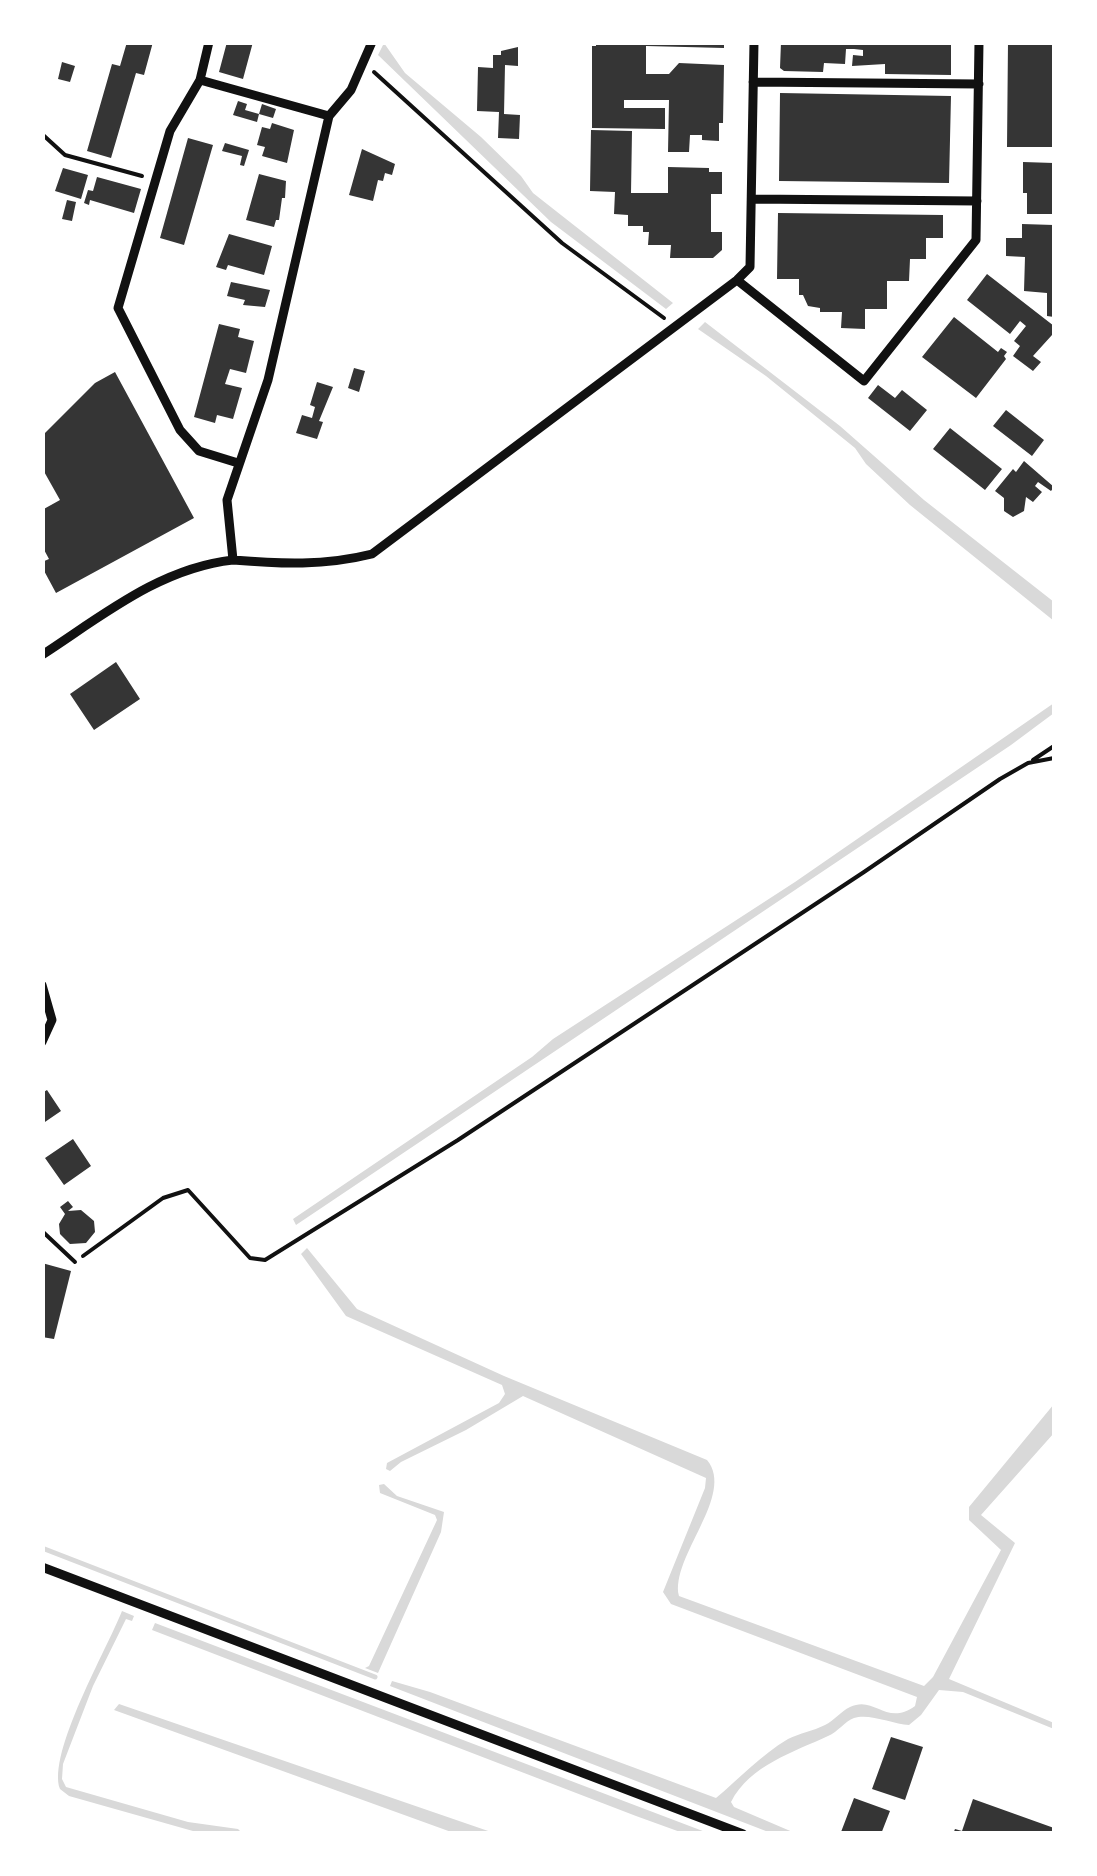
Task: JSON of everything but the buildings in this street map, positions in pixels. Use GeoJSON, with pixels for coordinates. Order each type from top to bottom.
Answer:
{"type":"FeatureCollection","features":[{"type":"Feature","properties":{"kind":"street"},"geometry":{"type":"LineString","coordinates":[[210,42],[200,80],[170,131],[118,308],[180,430],[199,451],[238,463]]}},
{"type":"Feature","properties":{"kind":"street"},"geometry":{"type":"LineString","coordinates":[[233,560],[228,500],[268,380],[329,116],[351,90],[372,42]]}},
{"type":"Feature","properties":{"kind":"street"},"geometry":{"type":"LineString","coordinates":[[42,655],[165,578],[193,567],[233,560],[298,565],[338,563],[372,554],[737,280],[750,266],[754,42]]}},
{"type":"Feature","properties":{"kind":"street"},"geometry":{"type":"LineString","coordinates":[[737,280],[864,380],[976,240],[979,42]]}},
{"type":"Feature","properties":{"kind":"street"},"geometry":{"type":"LineString","coordinates":[[200,80],[329,116]]}},
{"type":"Feature","properties":{"kind":"street"},"geometry":{"type":"LineString","coordinates":[[754,82],[978,84]]}},
{"type":"Feature","properties":{"kind":"street"},"geometry":{"type":"LineString","coordinates":[[752,199],[977,201]]}},
{"type":"Feature","properties":{"kind":"street"},"geometry":{"type":"LineString","coordinates":[[42,985],[52,1020],[42,1042]]}},
{"type":"Feature","properties":{"kind":"street"},"geometry":{"type":"LineString","coordinates":[[42,1567],[743,1834]]}},
{"type":"Feature","properties":{"kind":"lane"},"geometry":{"type":"LineString","coordinates":[[42,1231],[75,1262]]}},
{"type":"Feature","properties":{"kind":"path"},"geometry":{"type":"LineString","coordinates":[[363,62],[562,243],[674,326]]}},
{"type":"Feature","properties":{"kind":"path"},"geometry":{"type":"LineString","coordinates":[[42,134],[65,155],[156,180]]}},
{"type":"Feature","properties":{"kind":"path"},"geometry":{"type":"LineString","coordinates":[[75,1262],[163,1198],[188,1190],[250,1258],[265,1260],[458,1140],[1000,778],[1054,746]]}},
{"type":"Feature","properties":{"kind":"path"},"geometry":{"type":"LineString","coordinates":[[1028,763],[1054,758]]}},
{"type":"Feature","properties":{"kind":"shaded area"},"geometry":{"type":"Polygon","coordinates":[[[384,43],[405,73],[481,137],[533,193],[673,303],[666,309],[551,222],[378,55],[384,43]]]}},
{"type":"Feature","properties":{"kind":"shaded area"},"geometry":{"type":"Polygon","coordinates":[[[705,322],[840,426],[924,500],[1054,602],[1054,621],[910,505],[866,464],[855,448],[766,376],[698,329],[705,322]]]}},
{"type":"Feature","properties":{"kind":"shaded area"},"geometry":{"type":"Polygon","coordinates":[[[1054,703],[1054,713],[1011,745],[296,1225],[293,1219],[553,1039],[795,882],[1054,703]]]}},
{"type":"Feature","properties":{"kind":"shaded area"},"geometry":{"type":"Polygon","coordinates":[[[307,1248],[357,1309],[504,1376],[707,1460],[714,1474],[714,1491],[684,1563],[679,1596],[924,1686],[933,1677],[1001,1550],[969,1520],[969,1507],[1054,1404],[1054,1433],[981,1515],[1015,1543],[949,1679],[1054,1723],[1054,1729],[963,1692],[939,1690],[909,1725],[854,1718],[832,1734],[761,1769],[739,1789],[731,1802],[734,1807],[795,1833],[771,1833],[390,1686],[392,1681],[430,1692],[716,1798],[778,1745],[825,1725],[850,1707],[859,1704],[905,1712],[915,1706],[917,1697],[671,1604],[663,1592],[706,1478],[523,1396],[390,1471],[386,1469],[387,1463],[499,1403],[505,1394],[502,1385],[346,1316],[301,1254],[307,1248]]]}},
{"type":"Feature","properties":{"kind":"shaded area"},"geometry":{"type":"Polygon","coordinates":[[[384,1484],[397,1496],[444,1512],[441,1532],[378,1673],[365,1668],[437,1520],[435,1515],[380,1493],[379,1485],[384,1484]]]}},
{"type":"Feature","properties":{"kind":"shaded area"},"geometry":{"type":"Polygon","coordinates":[[[122,1611],[134,1616],[132,1621],[126,1619],[93,1686],[63,1764],[66,1787],[188,1822],[238,1829],[242,1833],[200,1833],[69,1796],[60,1789],[58,1773],[70,1727],[122,1611]]]}},
{"type":"Feature","properties":{"kind":"shaded area"},"geometry":{"type":"Polygon","coordinates":[[[155,1623],[708,1833],[683,1833],[636,1816],[152,1630],[155,1623]]]}},
{"type":"Feature","properties":{"kind":"shaded area"},"geometry":{"type":"Polygon","coordinates":[[[119,1704],[494,1833],[454,1833],[114,1710],[119,1704]]]}},
{"type":"Feature","properties":{"kind":"waterway"},"geometry":{"type":"LineString","coordinates":[[42,1548],[375,1677]]}}]}
